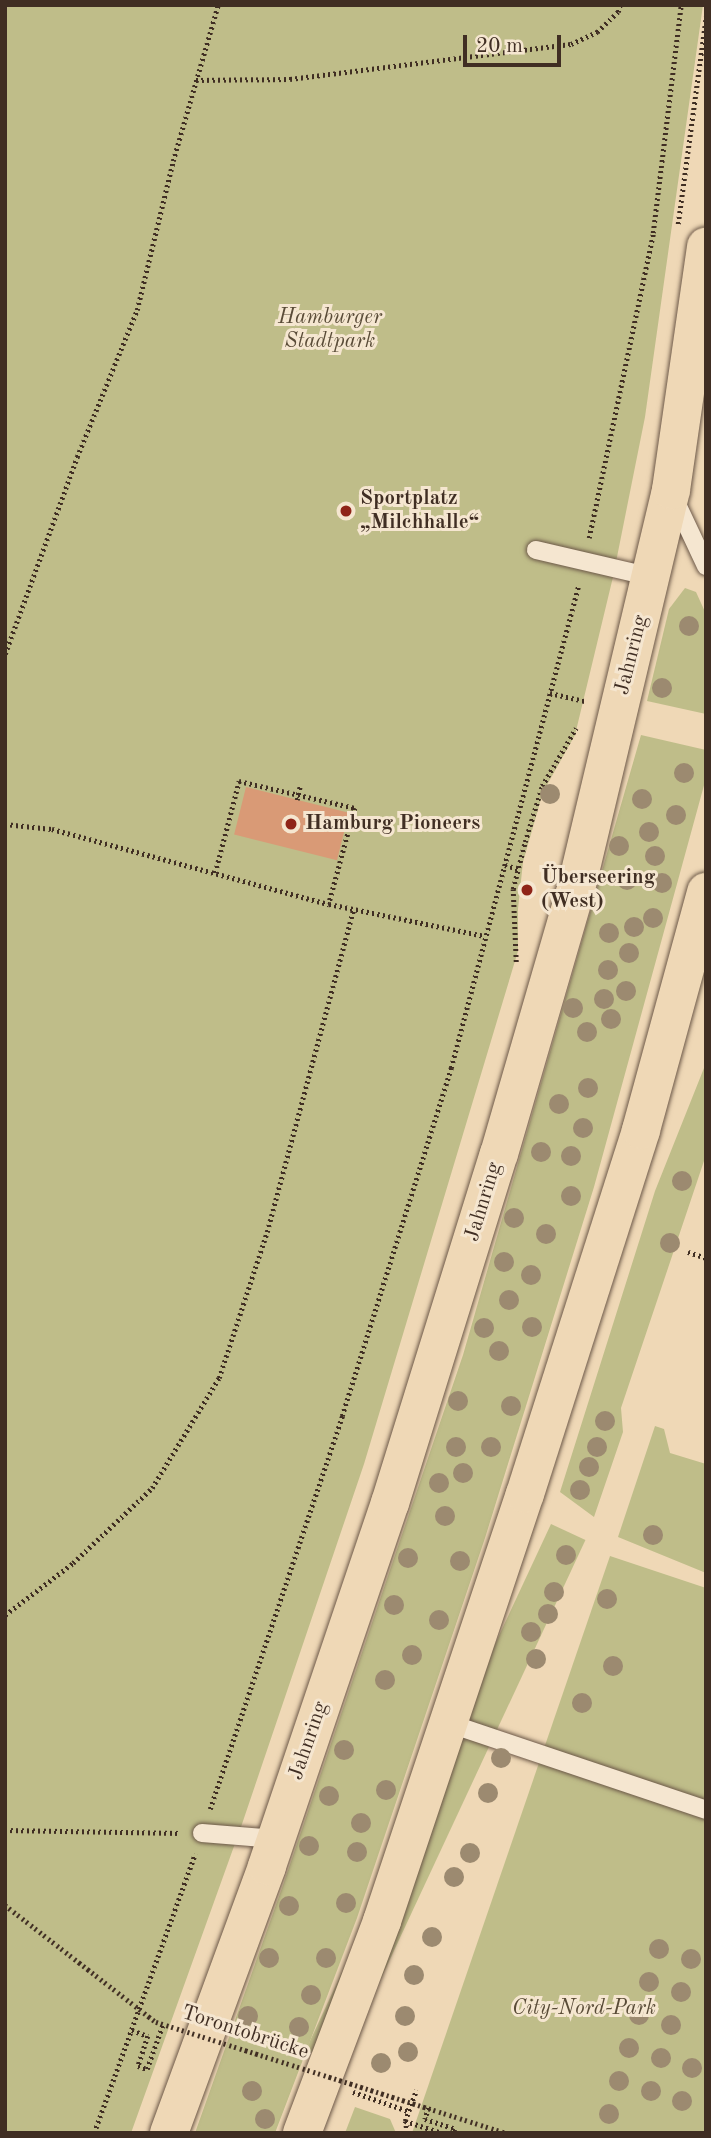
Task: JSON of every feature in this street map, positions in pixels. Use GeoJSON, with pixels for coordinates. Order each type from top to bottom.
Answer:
{"type":"FeatureCollection","features":[{"type":"Feature","properties":{"kind":"main road","name":"Jahnring"},"geometry":{"type":"LineString","coordinates":[[169,2133],[276,1839],[390,1503],[499,1154],[575,893],[671,490],[691,240]]}},
{"type":"Feature","properties":{"kind":"main road"},"geometry":{"type":"LineString","coordinates":[[302,2133],[382,1920],[448,1723],[641,1130],[706,892]]}},
{"type":"Feature","properties":{"kind":"lane"},"geometry":{"type":"LineString","coordinates":[[671,490],[706,566]]}},
{"type":"Feature","properties":{"kind":"lane"},"geometry":{"type":"LineString","coordinates":[[536,550],[652,577]]}},
{"type":"Feature","properties":{"kind":"lane"},"geometry":{"type":"LineString","coordinates":[[448,1723],[706,1810]]}},
{"type":"Feature","properties":{"kind":"lane"},"geometry":{"type":"LineString","coordinates":[[202,1833],[276,1839]]}},
{"type":"Feature","properties":{"kind":"path"},"geometry":{"type":"LineString","coordinates":[[5,654],[78,457],[137,310],[218,5]]}},
{"type":"Feature","properties":{"kind":"path"},"geometry":{"type":"LineString","coordinates":[[196,80],[290,79],[571,44],[597,32],[618,12],[620,5]]}},
{"type":"Feature","properties":{"kind":"path"},"geometry":{"type":"LineString","coordinates":[[94,2133],[202,1833],[342,1416],[451,1068],[585,561],[653,233],[681,5]]}},
{"type":"Feature","properties":{"kind":"path"},"geometry":{"type":"LineString","coordinates":[[691,240],[706,16]]}},
{"type":"Feature","properties":{"kind":"path"},"geometry":{"type":"LineString","coordinates":[[586,709],[591,688]]}},
{"type":"Feature","properties":{"kind":"path"},"geometry":{"type":"LineString","coordinates":[[550,692],[597,704]]}},
{"type":"Feature","properties":{"kind":"path"},"geometry":{"type":"LineString","coordinates":[[515,972],[513,889],[542,786],[581,719]]}},
{"type":"Feature","properties":{"kind":"path"},"geometry":{"type":"LineString","coordinates":[[215,873],[239,781],[297,797],[355,808],[329,904]]}},
{"type":"Feature","properties":{"kind":"path"},"geometry":{"type":"LineString","coordinates":[[297,797],[300,786]]}},
{"type":"Feature","properties":{"kind":"path"},"geometry":{"type":"LineString","coordinates":[[5,824],[52,829],[353,910],[485,936]]}},
{"type":"Feature","properties":{"kind":"path"},"geometry":{"type":"LineString","coordinates":[[505,865],[519,869]]}},
{"type":"Feature","properties":{"kind":"path"},"geometry":{"type":"LineString","coordinates":[[5,1615],[73,1563],[152,1488],[219,1378],[267,1232],[353,910]]}},
{"type":"Feature","properties":{"kind":"path"},"geometry":{"type":"LineString","coordinates":[[688,1252],[706,1258]]}},
{"type":"Feature","properties":{"kind":"path"},"geometry":{"type":"LineString","coordinates":[[5,1830],[202,1833]]}},
{"type":"Feature","properties":{"kind":"path","name":"Torontobrücke"},"geometry":{"type":"LineString","coordinates":[[5,1905],[156,2022],[506,2133]]}},
{"type":"Feature","properties":{"kind":"path"},"geometry":{"type":"LineString","coordinates":[[169,2040],[178,2015]]}},
{"type":"Feature","properties":{"kind":"path"},"geometry":{"type":"LineString","coordinates":[[132,2031],[148,2036],[138,2066],[147,2069],[163,2024]]}},
{"type":"Feature","properties":{"kind":"path"},"geometry":{"type":"LineString","coordinates":[[407,2133],[405,2121],[416,2090]]}},
{"type":"Feature","properties":{"kind":"path"},"geometry":{"type":"LineString","coordinates":[[350,2091],[408,2111]]}},
{"type":"Feature","properties":{"kind":"path"},"geometry":{"type":"LineString","coordinates":[[429,2108],[425,2119],[454,2129],[453,2133]]}},
{"type":"Feature","properties":{"kind":"path"},"geometry":{"type":"LineString","coordinates":[[405,2121],[441,2133]]}},
{"type":"Feature","properties":{"kind":"green space","name":"Hamburger Stadtpark"},"geometry":{"type":"Polygon","coordinates":[[[5,5],[703,5],[645,417],[613,577],[575,735],[543,792],[523,862],[518,909],[518,951],[364,1464],[242,1824],[131,2133],[5,2133],[5,5]]]}},
{"type":"Feature","properties":{"kind":"green space"},"geometry":{"type":"Polygon","coordinates":[[[685,588],[696,592],[706,614],[706,714],[647,701],[669,609],[685,588]]]}},
{"type":"Feature","properties":{"kind":"green space"},"geometry":{"type":"Polygon","coordinates":[[[641,735],[706,750],[706,778],[594,1187],[485,1538],[357,1918],[275,2133],[195,2133],[282,1888],[463,1355],[641,735]]]}},
{"type":"Feature","properties":{"kind":"green space"},"geometry":{"type":"Polygon","coordinates":[[[706,1063],[706,1155],[621,1408],[623,1432],[594,1517],[560,1492],[655,1191],[706,1063]]]}},
{"type":"Feature","properties":{"kind":"green space"},"geometry":{"type":"Polygon","coordinates":[[[655,1426],[664,1429],[670,1453],[706,1464],[706,1573],[618,1537],[655,1426]]]}},
{"type":"Feature","properties":{"kind":"green space"},"geometry":{"type":"Polygon","coordinates":[[[551,1524],[585,1540],[340,2066],[306,2050],[551,1524]]]}},
{"type":"Feature","properties":{"kind":"green space","name":"City-Nord-Park"},"geometry":{"type":"Polygon","coordinates":[[[610,1556],[706,1588],[706,2133],[412,2133],[610,1556]]]}},
{"type":"Feature","properties":{"kind":"green space"},"geometry":{"type":"Polygon","coordinates":[[[355,2107],[390,2119],[396,2133],[345,2133],[355,2107]]]}},
{"type":"Feature","properties":{"kind":"building","name":"Hamburg Pioneers"},"geometry":{"type":"Polygon","coordinates":[[[246,787],[349,813],[337,860],[234,835],[246,787]]]}},
{"type":"Feature","properties":{"kind":"place","name":"Sportplatz „Milchhalle“"},"geometry":{"type":"Point","coordinates":[346,511]}},
{"type":"Feature","properties":{"kind":"place","name":"Hamburg Pioneers"},"geometry":{"type":"Point","coordinates":[291,824]}},
{"type":"Feature","properties":{"kind":"place","name":"Überseering (West)"},"geometry":{"type":"Point","coordinates":[527,890]}}]}
